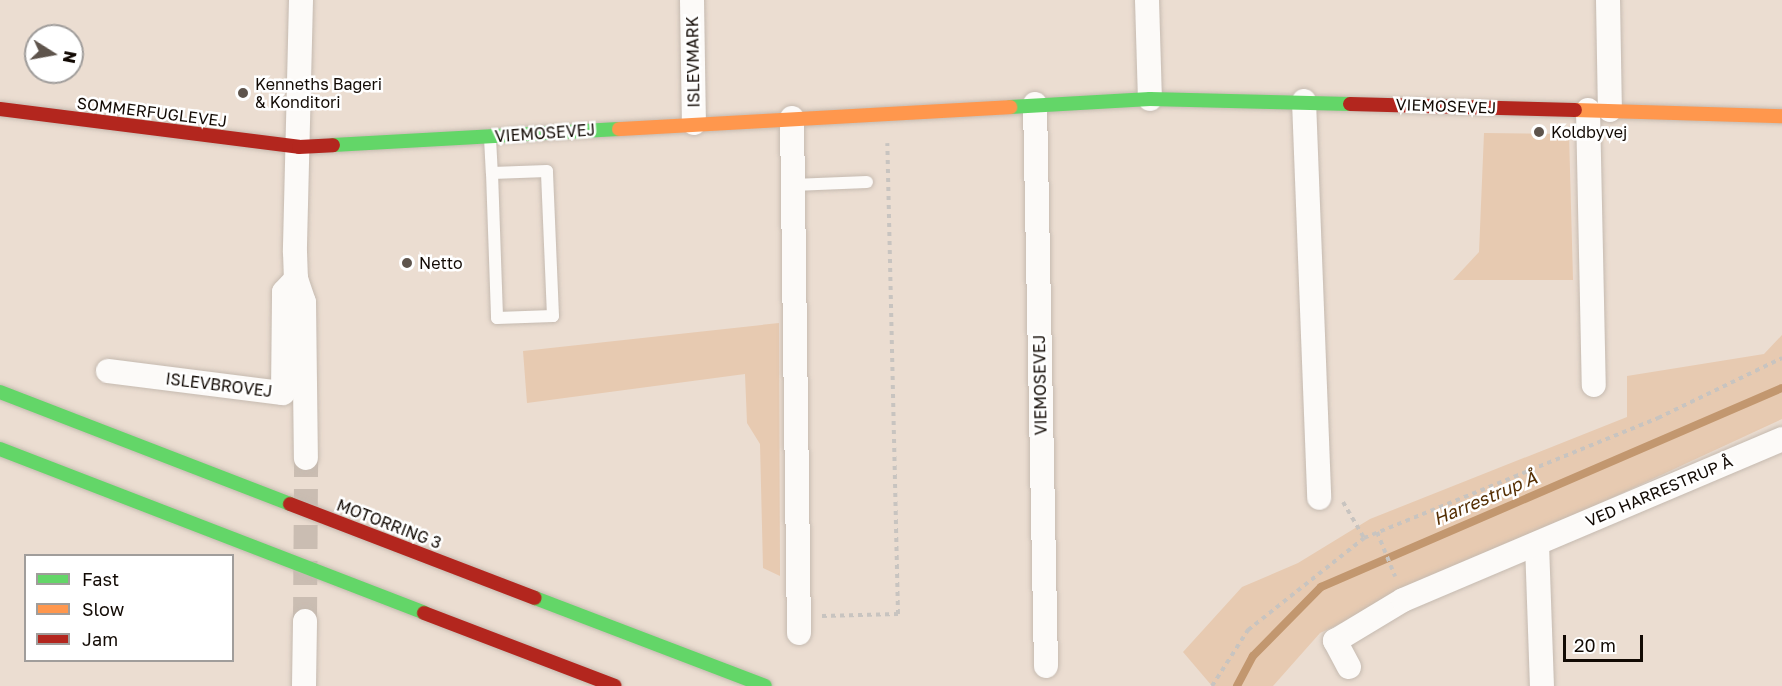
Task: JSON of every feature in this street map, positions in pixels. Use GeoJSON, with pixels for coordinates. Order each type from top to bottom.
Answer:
{"type":"FeatureCollection","features":[{"type":"Feature","properties":{"kind":"main road","name":"VIEMOSEVEJ"},"geometry":{"type":"LineString","coordinates":[[299,147],[886,112],[1150,99],[1304,101],[1782,116]]}},
{"type":"Feature","properties":{"kind":"main road","name":"SOMMERFUGLEVEJ"},"geometry":{"type":"LineString","coordinates":[[0,110],[299,147]]}},
{"type":"Feature","properties":{"kind":"main road","name":"MOTORRING 3"},"geometry":{"type":"LineString","coordinates":[[0,392],[765,686]]}},
{"type":"Feature","properties":{"kind":"main road"},"geometry":{"type":"LineString","coordinates":[[0,448],[615,686]]}},
{"type":"Feature","properties":{"kind":"street","name":"ISLEVBROVEJ"},"geometry":{"type":"LineString","coordinates":[[301,0],[296,279],[304,302],[306,458]]}},
{"type":"Feature","properties":{"kind":"street","name":"ISLEVMARK"},"geometry":{"type":"LineString","coordinates":[[692,0],[694,123]]}},
{"type":"Feature","properties":{"kind":"street"},"geometry":{"type":"LineString","coordinates":[[1147,0],[1150,99]]}},
{"type":"Feature","properties":{"kind":"street"},"geometry":{"type":"LineString","coordinates":[[1594,385],[1599,110],[1608,0]]}},
{"type":"Feature","properties":{"kind":"street"},"geometry":{"type":"LineString","coordinates":[[1304,101],[1319,498]]}},
{"type":"Feature","properties":{"kind":"street","name":"VIEMOSEVEJ"},"geometry":{"type":"LineString","coordinates":[[1035,104],[1046,666]]}},
{"type":"Feature","properties":{"kind":"street"},"geometry":{"type":"LineString","coordinates":[[792,118],[799,625]]}},
{"type":"Feature","properties":{"kind":"street","name":"ISLEVBROVEJ"},"geometry":{"type":"LineString","coordinates":[[108,371],[283,393],[284,292],[296,279]]}},
{"type":"Feature","properties":{"kind":"street","name":"VED HARRESTRUP Å"},"geometry":{"type":"LineString","coordinates":[[1349,667],[1335,641],[1403,600],[1782,439]]}},
{"type":"Feature","properties":{"kind":"street"},"geometry":{"type":"LineString","coordinates":[[1537,544],[1542,686]]}},
{"type":"Feature","properties":{"kind":"street"},"geometry":{"type":"LineString","coordinates":[[304,686],[305,621]]}},
{"type":"Feature","properties":{"kind":"lane"},"geometry":{"type":"LineString","coordinates":[[490,136],[497,318],[554,316],[547,171],[492,173]]}},
{"type":"Feature","properties":{"kind":"lane"},"geometry":{"type":"LineString","coordinates":[[793,185],[867,182]]}},
{"type":"Feature","properties":{"kind":"path"},"geometry":{"type":"LineString","coordinates":[[799,625],[898,614],[886,112]]}},
{"type":"Feature","properties":{"kind":"path"},"geometry":{"type":"LineString","coordinates":[[1212,686],[1248,630],[1364,538],[1658,418],[1782,358]]}},
{"type":"Feature","properties":{"kind":"path"},"geometry":{"type":"LineString","coordinates":[[1319,498],[1346,503],[1364,538]]}},
{"type":"Feature","properties":{"kind":"path"},"geometry":{"type":"LineString","coordinates":[[1377,532],[1400,588]]}},
{"type":"Feature","properties":{"kind":"shaded area"},"geometry":{"type":"Polygon","coordinates":[[[1484,133],[1569,134],[1573,280],[1453,280],[1479,252],[1484,133]]]}},
{"type":"Feature","properties":{"kind":"shaded area"},"geometry":{"type":"Polygon","coordinates":[[[779,323],[780,576],[763,568],[760,444],[747,423],[745,374],[527,403],[523,351],[779,323]]]}},
{"type":"Feature","properties":{"kind":"shaded area"},"geometry":{"type":"Polygon","coordinates":[[[1782,335],[1782,419],[1320,633],[1273,686],[1212,686],[1183,652],[1242,587],[1298,563],[1370,519],[1627,417],[1627,376],[1764,354],[1782,335]]]}},
{"type":"Feature","properties":{"kind":"waterway","name":"Harrestrup Å"},"geometry":{"type":"LineString","coordinates":[[1237,686],[1253,656],[1321,587],[1782,388]]}},
{"type":"Feature","properties":{"kind":"tunnel"},"geometry":{"type":"LineString","coordinates":[[305,621],[306,458]]}},
{"type":"Feature","properties":{"kind":"traffic: fast"},"geometry":{"type":"LineString","coordinates":[[1010,107],[1150,99],[1350,104]]}},
{"type":"Feature","properties":{"kind":"traffic: fast"},"geometry":{"type":"LineString","coordinates":[[333,145],[619,129]]}},
{"type":"Feature","properties":{"kind":"traffic: fast"},"geometry":{"type":"LineString","coordinates":[[0,392],[290,504]]}},
{"type":"Feature","properties":{"kind":"traffic: fast"},"geometry":{"type":"LineString","coordinates":[[0,449],[424,613]]}},
{"type":"Feature","properties":{"kind":"traffic: fast"},"geometry":{"type":"LineString","coordinates":[[535,598],[765,686]]}},
{"type":"Feature","properties":{"kind":"traffic: slow"},"geometry":{"type":"LineString","coordinates":[[619,129],[1010,107]]}},
{"type":"Feature","properties":{"kind":"traffic: slow"},"geometry":{"type":"LineString","coordinates":[[1575,110],[1782,116]]}},
{"type":"Feature","properties":{"kind":"traffic: jam"},"geometry":{"type":"LineString","coordinates":[[1350,104],[1575,110]]}},
{"type":"Feature","properties":{"kind":"traffic: jam"},"geometry":{"type":"LineString","coordinates":[[0,109],[299,147],[333,145]]}},
{"type":"Feature","properties":{"kind":"traffic: jam"},"geometry":{"type":"LineString","coordinates":[[290,504],[535,598]]}},
{"type":"Feature","properties":{"kind":"traffic: jam"},"geometry":{"type":"LineString","coordinates":[[424,613],[615,686]]}},
{"type":"Feature","properties":{"kind":"place","name":"Kenneths Bageri & Konditori"},"geometry":{"type":"Point","coordinates":[243,93]}},
{"type":"Feature","properties":{"kind":"place","name":"Koldbyvej"},"geometry":{"type":"Point","coordinates":[1539,132]}},
{"type":"Feature","properties":{"kind":"place","name":"Netto"},"geometry":{"type":"Point","coordinates":[407,263]}}]}
